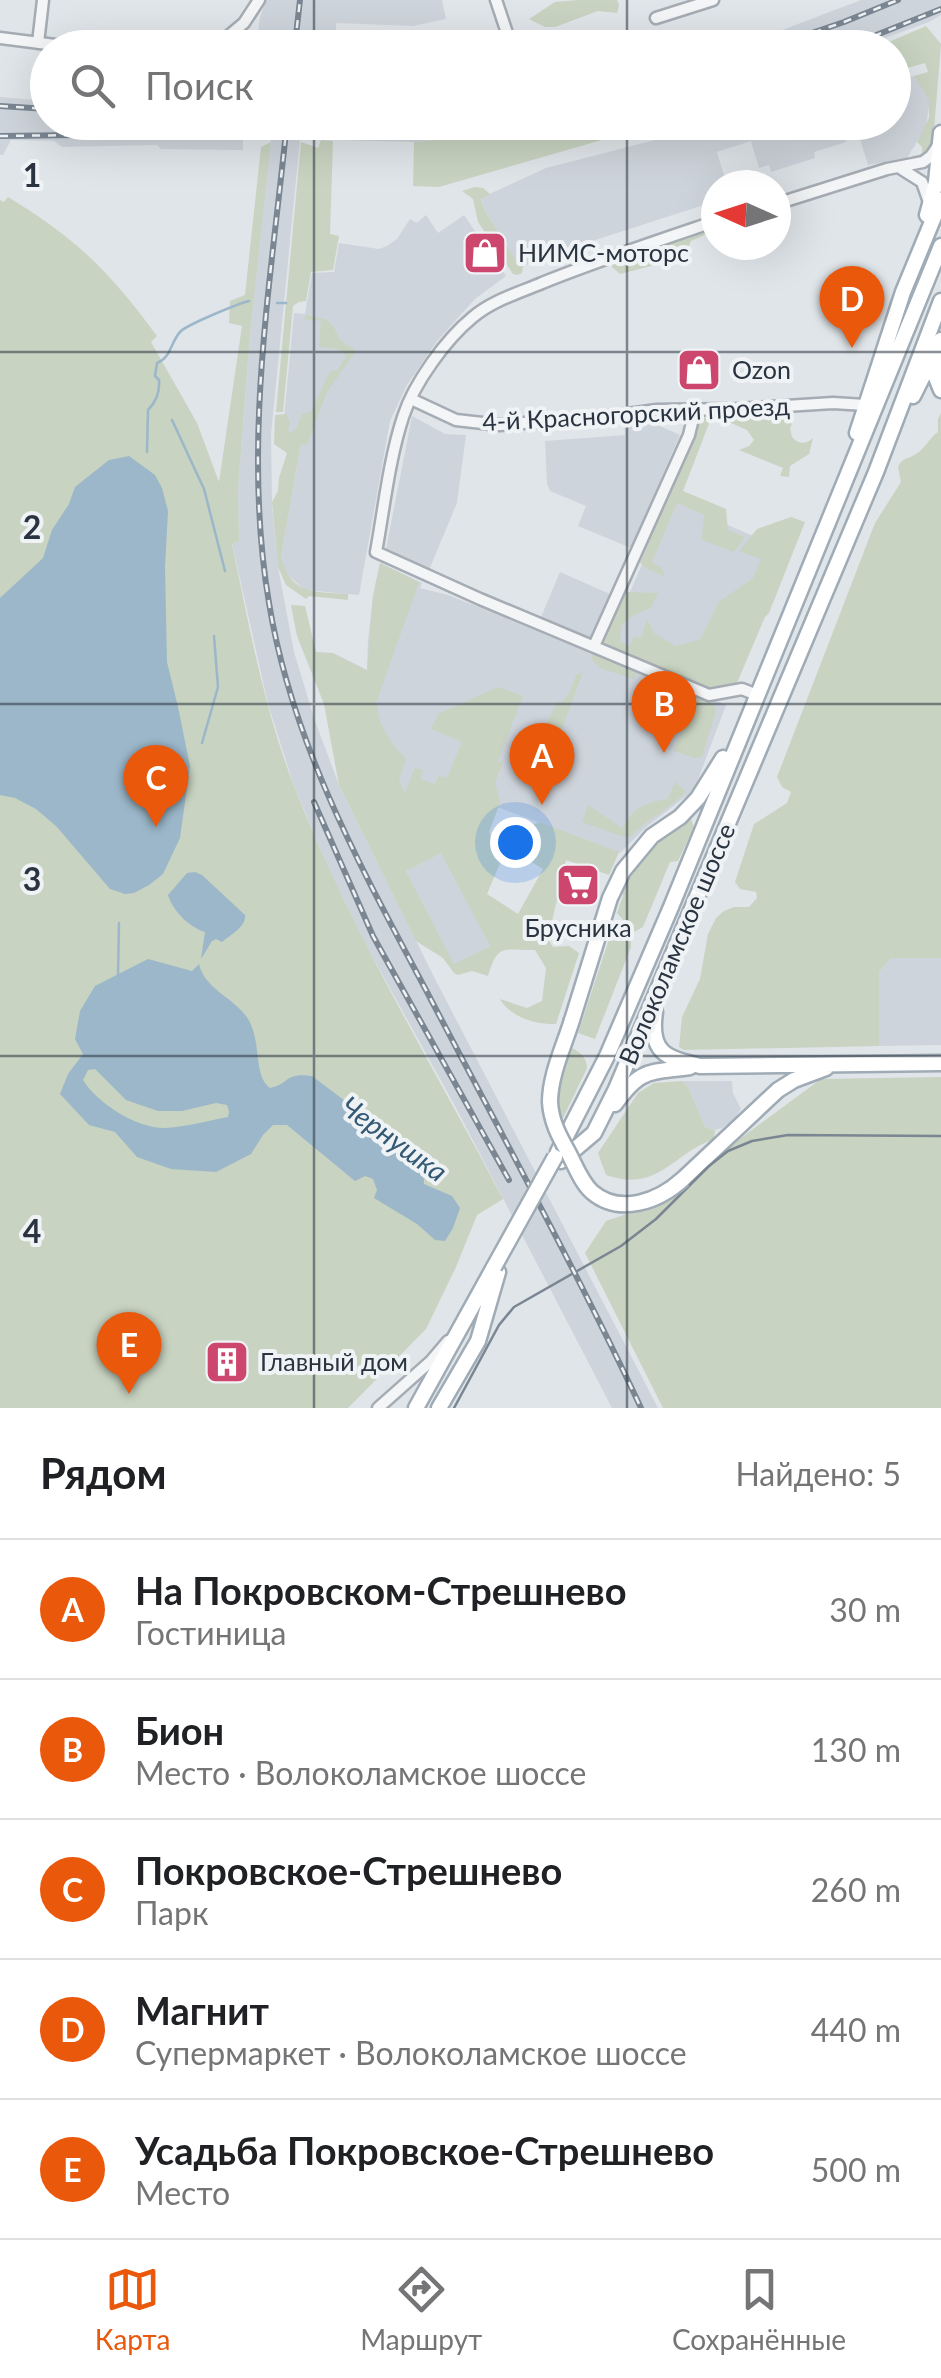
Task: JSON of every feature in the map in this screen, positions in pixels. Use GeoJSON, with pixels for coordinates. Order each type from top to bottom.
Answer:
{"type":"FeatureCollection","features":[{"type":"Feature","properties":{"kind":"main road","name":"Волоколамское шоссе"},"geometry":{"type":"LineString","coordinates":[[841,492],[865,405],[935,202],[940,138]]}},
{"type":"Feature","properties":{"kind":"main road","name":"Волоколамское шоссе"},"geometry":{"type":"LineString","coordinates":[[416,1408],[557,1160],[608,1056],[941,246]]}},
{"type":"Feature","properties":{"kind":"main road","name":"Волоколамское шоссе"},"geometry":{"type":"LineString","coordinates":[[557,1160],[594,1133],[664,978],[882,459],[941,302]]}},
{"type":"Feature","properties":{"kind":"main road","name":"Волоколамское шоссе"},"geometry":{"type":"LineString","coordinates":[[882,459],[941,340]]}},
{"type":"Feature","properties":{"kind":"main road"},"geometry":{"type":"LineString","coordinates":[[941,340],[935,375],[941,390]]}},
{"type":"Feature","properties":{"kind":"main road"},"geometry":{"type":"LineString","coordinates":[[756,698],[698,798],[680,817],[652,836],[623,871],[610,898],[557,1067],[551,1089],[552,1114],[584,1183],[602,1198],[639,1203],[664,1194],[767,1098],[794,1080],[836,1064]]}},
{"type":"Feature","properties":{"kind":"main road"},"geometry":{"type":"LineString","coordinates":[[664,978],[655,1014],[654,1039],[669,1058],[700,1066]]}},
{"type":"Feature","properties":{"kind":"main road"},"geometry":{"type":"LineString","coordinates":[[594,1133],[629,1085],[639,1076],[656,1071],[700,1066],[941,1063]]}},
{"type":"Feature","properties":{"kind":"main road"},"geometry":{"type":"LineString","coordinates":[[760,1065],[769,1078],[767,1098]]}},
{"type":"Feature","properties":{"kind":"main road","name":"Волоколамское шоссе"},"geometry":{"type":"LineString","coordinates":[[439,1408],[478,1341],[496,1269]]}},
{"type":"Feature","properties":{"kind":"street"},"geometry":{"type":"LineString","coordinates":[[39,30],[42,0]]}},
{"type":"Feature","properties":{"kind":"street"},"geometry":{"type":"LineString","coordinates":[[496,0],[506,30]]}},
{"type":"Feature","properties":{"kind":"street"},"geometry":{"type":"LineString","coordinates":[[656,18],[713,0]]}},
{"type":"Feature","properties":{"kind":"street"},"geometry":{"type":"LineString","coordinates":[[236,30],[259,2]]}},
{"type":"Feature","properties":{"kind":"street"},"geometry":{"type":"LineString","coordinates":[[0,38],[30,43]]}},
{"type":"Feature","properties":{"kind":"street"},"geometry":{"type":"LineString","coordinates":[[791,199],[928,160],[940,138]]}},
{"type":"Feature","properties":{"kind":"street"},"geometry":{"type":"LineString","coordinates":[[899,167],[922,182],[935,202]]}},
{"type":"Feature","properties":{"kind":"street"},"geometry":{"type":"LineString","coordinates":[[701,226],[606,258],[488,307],[462,326],[411,399],[398,434],[376,552],[709,695],[742,688],[756,698]]}},
{"type":"Feature","properties":{"kind":"street","name":"4-й Красногорский проезд"},"geometry":{"type":"LineString","coordinates":[[411,399],[456,420],[500,425],[657,410],[865,405]]}},
{"type":"Feature","properties":{"kind":"street"},"geometry":{"type":"LineString","coordinates":[[594,646],[689,435],[695,410]]}},
{"type":"Feature","properties":{"kind":"street"},"geometry":{"type":"LineString","coordinates":[[378,1408],[431,1360],[468,1317]]}},
{"type":"Feature","properties":{"kind":"shaded area"},"geometry":{"type":"Polygon","coordinates":[[[266,0],[442,0],[446,19],[413,26],[336,23],[336,30],[258,30],[266,0]]]}},
{"type":"Feature","properties":{"kind":"shaded area"},"geometry":{"type":"Polygon","coordinates":[[[861,0],[941,0],[941,15],[907,30],[782,30],[861,0]]]}},
{"type":"Feature","properties":{"kind":"shaded area"},"geometry":{"type":"Polygon","coordinates":[[[911,77],[930,99],[926,127],[907,158],[868,165],[860,140],[911,140],[911,77]]]}},
{"type":"Feature","properties":{"kind":"shaded area"},"geometry":{"type":"Polygon","coordinates":[[[0,97],[30,100],[30,140],[243,140],[243,150],[161,149],[157,145],[62,147],[54,141],[11,140],[0,155],[0,97]]]}},
{"type":"Feature","properties":{"kind":"shaded area"},"geometry":{"type":"Polygon","coordinates":[[[271,140],[300,140],[271,435],[278,567],[294,652],[339,785],[658,1408],[612,1408],[455,1106],[367,947],[293,783],[268,704],[232,543],[239,541],[238,489],[271,140]]]}},
{"type":"Feature","properties":{"kind":"shaded area"},"geometry":{"type":"Polygon","coordinates":[[[338,140],[433,140],[414,142],[338,140]]]}},
{"type":"Feature","properties":{"kind":"shaded area"},"geometry":{"type":"Polygon","coordinates":[[[655,140],[845,140],[846,142],[814,152],[815,158],[777,170],[770,170],[769,165],[759,168],[751,141],[717,152],[722,170],[701,170],[701,206],[520,268],[481,198],[546,168],[655,140]]]}},
{"type":"Feature","properties":{"kind":"shaded area"},"geometry":{"type":"Polygon","coordinates":[[[426,215],[438,233],[464,215],[506,276],[475,299],[437,341],[407,385],[390,421],[359,595],[305,590],[285,573],[281,556],[301,444],[282,439],[294,313],[305,314],[312,273],[334,272],[339,243],[379,249],[397,239],[410,219],[417,223],[426,215]]]}},
{"type":"Feature","properties":{"kind":"shaded area"},"geometry":{"type":"Polygon","coordinates":[[[412,416],[445,434],[466,435],[457,503],[429,570],[386,549],[412,416]]]}},
{"type":"Feature","properties":{"kind":"shaded area"},"geometry":{"type":"Polygon","coordinates":[[[644,416],[680,435],[631,548],[578,526],[586,506],[550,491],[545,441],[625,435],[624,422],[644,416]]]}},
{"type":"Feature","properties":{"kind":"shaded area"},"geometry":{"type":"Polygon","coordinates":[[[670,500],[783,549],[722,687],[711,690],[607,645],[670,500]]]}},
{"type":"Feature","properties":{"kind":"shaded area"},"geometry":{"type":"Polygon","coordinates":[[[380,563],[422,583],[420,588],[603,654],[726,705],[694,790],[620,853],[487,803],[406,794],[373,748],[368,641],[380,563]]]}},
{"type":"Feature","properties":{"kind":"shaded area"},"geometry":{"type":"Polygon","coordinates":[[[560,572],[610,594],[592,636],[541,617],[560,572]]]}},
{"type":"Feature","properties":{"kind":"shaded area"},"geometry":{"type":"Polygon","coordinates":[[[442,852],[490,946],[454,965],[406,871],[442,852]]]}},
{"type":"Feature","properties":{"kind":"shaded area"},"geometry":{"type":"Polygon","coordinates":[[[891,958],[941,958],[941,1045],[879,1046],[879,972],[891,958]]]}},
{"type":"Feature","properties":{"kind":"shaded area"},"geometry":{"type":"Polygon","coordinates":[[[682,1081],[732,1081],[741,1109],[722,1128],[705,1127],[682,1081]]]}},
{"type":"Feature","properties":{"kind":"green space"},"geometry":{"type":"Polygon","coordinates":[[[617,0],[619,5],[617,13],[598,11],[555,27],[529,19],[555,2],[617,0]]]}},
{"type":"Feature","properties":{"kind":"green space"},"geometry":{"type":"Polygon","coordinates":[[[926,26],[941,44],[933,142],[931,150],[927,149],[922,158],[916,160],[912,156],[922,154],[917,142],[929,118],[929,99],[914,76],[928,72],[925,63],[911,67],[911,32],[926,26]]]}},
{"type":"Feature","properties":{"kind":"green space"},"geometry":{"type":"Polygon","coordinates":[[[321,140],[333,141],[330,234],[339,236],[333,270],[311,272],[306,301],[293,306],[283,412],[276,412],[301,142],[318,148],[321,140]]]}},
{"type":"Feature","properties":{"kind":"green space"},"geometry":{"type":"Polygon","coordinates":[[[602,140],[439,187],[413,186],[414,142],[602,140]]]}},
{"type":"Feature","properties":{"kind":"green space"},"geometry":{"type":"Polygon","coordinates":[[[271,142],[250,335],[238,489],[239,541],[232,544],[251,636],[283,757],[316,839],[366,944],[503,1199],[477,1215],[426,1329],[348,1408],[0,1408],[0,200],[4,202],[8,197],[73,242],[140,313],[157,336],[151,342],[197,423],[219,482],[242,326],[229,323],[230,301],[245,295],[261,147],[271,142]]]}},
{"type":"Feature","properties":{"kind":"green space"},"geometry":{"type":"Polygon","coordinates":[[[475,187],[490,194],[481,199],[485,211],[520,267],[523,266],[522,273],[513,274],[478,222],[473,199],[462,191],[475,187]]]}},
{"type":"Feature","properties":{"kind":"green space"},"geometry":{"type":"Polygon","coordinates":[[[701,231],[701,237],[691,241],[678,259],[620,274],[611,266],[701,231]]]}},
{"type":"Feature","properties":{"kind":"green space"},"geometry":{"type":"Polygon","coordinates":[[[307,315],[327,320],[339,339],[356,351],[327,392],[307,445],[301,444],[281,556],[297,585],[348,594],[348,600],[309,596],[306,599],[286,585],[278,567],[272,502],[287,453],[274,444],[275,415],[286,414],[290,421],[288,431],[296,429],[302,414],[311,412],[330,371],[337,371],[346,357],[338,350],[319,347],[321,321],[304,319],[307,315]]]}},
{"type":"Feature","properties":{"kind":"green space"},"geometry":{"type":"Polygon","coordinates":[[[941,413],[941,958],[891,958],[879,972],[879,1046],[684,1050],[679,1047],[682,1017],[700,979],[708,934],[724,911],[749,907],[757,898],[756,892],[740,889],[735,882],[754,824],[787,803],[791,792],[782,787],[777,777],[875,523],[901,482],[898,467],[938,432],[941,413]]]}},
{"type":"Feature","properties":{"kind":"green space"},"geometry":{"type":"Polygon","coordinates":[[[748,414],[787,421],[792,424],[792,437],[799,442],[813,438],[809,454],[790,466],[789,477],[780,476],[783,468],[739,450],[754,440],[747,430],[729,422],[735,416],[748,414]]]}},
{"type":"Feature","properties":{"kind":"green space"},"geometry":{"type":"Polygon","coordinates":[[[700,417],[710,421],[683,491],[726,509],[728,530],[745,537],[734,552],[702,540],[704,515],[677,503],[652,562],[662,568],[664,576],[640,563],[700,417]]]}},
{"type":"Feature","properties":{"kind":"green space"},"geometry":{"type":"Polygon","coordinates":[[[791,517],[805,522],[737,683],[706,690],[675,677],[662,693],[653,688],[655,678],[637,672],[634,679],[600,668],[591,659],[626,592],[658,593],[651,608],[621,626],[620,642],[630,646],[634,636],[641,638],[647,619],[654,633],[675,646],[700,640],[719,602],[753,578],[761,559],[739,551],[757,529],[791,517]]]}},
{"type":"Feature","properties":{"kind":"green space"},"geometry":{"type":"Polygon","coordinates":[[[380,563],[419,582],[376,703],[381,724],[406,759],[399,780],[405,793],[415,768],[423,770],[420,779],[435,784],[439,776],[447,778],[462,742],[431,729],[438,714],[498,687],[523,696],[498,761],[503,763],[495,782],[500,803],[489,832],[507,847],[487,894],[518,914],[543,869],[517,853],[514,846],[522,830],[539,822],[619,852],[609,875],[566,860],[548,939],[553,947],[569,946],[579,953],[556,1024],[524,1019],[500,999],[527,1008],[542,1001],[546,968],[535,950],[499,953],[488,976],[472,971],[458,975],[443,958],[416,941],[339,785],[324,704],[297,636],[291,605],[305,606],[316,652],[333,653],[367,670],[380,563]],[[441,853],[406,871],[454,964],[490,946],[441,853]]]}},
{"type":"Feature","properties":{"kind":"green space"},"geometry":{"type":"Polygon","coordinates":[[[583,672],[545,769],[536,764],[542,742],[533,733],[538,724],[546,725],[557,702],[562,702],[577,674],[583,672]]]}},
{"type":"Feature","properties":{"kind":"green space"},"geometry":{"type":"Polygon","coordinates":[[[683,694],[715,706],[702,757],[674,751],[683,726],[673,719],[683,694]]]}},
{"type":"Feature","properties":{"kind":"green space"},"geometry":{"type":"Polygon","coordinates":[[[675,782],[686,792],[630,837],[582,822],[588,805],[622,828],[641,807],[668,799],[675,782]]]}},
{"type":"Feature","properties":{"kind":"green space"},"geometry":{"type":"Polygon","coordinates":[[[689,814],[694,827],[678,861],[670,862],[643,927],[634,932],[617,913],[623,896],[621,885],[613,879],[642,836],[663,821],[689,814]]]}},
{"type":"Feature","properties":{"kind":"green space"},"geometry":{"type":"Polygon","coordinates":[[[615,921],[631,939],[631,947],[595,1039],[578,1033],[615,921]]]}},
{"type":"Feature","properties":{"kind":"green space"},"geometry":{"type":"Polygon","coordinates":[[[556,1041],[581,1054],[587,1068],[552,1141],[544,1091],[556,1041]]]}},
{"type":"Feature","properties":{"kind":"green space"},"geometry":{"type":"Polygon","coordinates":[[[941,1077],[941,1408],[663,1408],[585,1253],[606,1221],[671,1199],[718,1155],[821,1079],[941,1077]]]}},
{"type":"Feature","properties":{"kind":"green space"},"geometry":{"type":"Polygon","coordinates":[[[682,1081],[705,1127],[715,1130],[714,1139],[652,1175],[624,1179],[606,1175],[598,1153],[638,1093],[654,1083],[682,1081]]]}},
{"type":"Feature","properties":{"kind":"water"},"geometry":{"type":"Polygon","coordinates":[[[129,456],[155,475],[168,511],[167,662],[190,766],[180,838],[163,874],[134,893],[125,894],[110,889],[57,827],[36,809],[0,795],[0,598],[43,558],[52,530],[75,487],[109,460],[129,456]]]}},
{"type":"Feature","properties":{"kind":"water"},"geometry":{"type":"Polygon","coordinates":[[[195,872],[245,915],[243,923],[222,942],[212,941],[201,959],[205,932],[182,918],[168,895],[187,873],[195,872]]]}},
{"type":"Feature","properties":{"kind":"water","name":"Чернушка"},"geometry":{"type":"Polygon","coordinates":[[[148,959],[192,971],[199,964],[206,980],[246,1016],[261,1074],[270,1088],[292,1077],[312,1076],[423,1160],[424,1184],[452,1196],[460,1208],[445,1241],[435,1240],[374,1198],[377,1190],[373,1179],[365,1176],[355,1181],[287,1125],[273,1125],[251,1154],[216,1172],[171,1169],[137,1157],[115,1132],[89,1125],[60,1094],[68,1074],[83,1054],[75,1039],[80,1011],[95,986],[148,959]],[[95,1069],[88,1070],[83,1080],[89,1089],[118,1113],[142,1124],[180,1126],[228,1117],[229,1111],[227,1105],[216,1103],[182,1111],[158,1111],[126,1100],[95,1069]]]}},
{"type":"Feature","properties":{"kind":"waterway"},"geometry":{"type":"LineString","coordinates":[[147,452],[148,410],[159,388],[155,376],[157,363],[166,357],[181,331],[249,301]]}},
{"type":"Feature","properties":{"kind":"waterway"},"geometry":{"type":"LineString","coordinates":[[277,303],[286,303]]}},
{"type":"Feature","properties":{"kind":"waterway"},"geometry":{"type":"LineString","coordinates":[[172,420],[204,489],[225,571]]}},
{"type":"Feature","properties":{"kind":"waterway"},"geometry":{"type":"LineString","coordinates":[[202,743],[218,687],[214,636]]}},
{"type":"Feature","properties":{"kind":"waterway"},"geometry":{"type":"LineString","coordinates":[[118,974],[119,923]]}},
{"type":"Feature","properties":{"kind":"tram line"},"geometry":{"type":"LineString","coordinates":[[454,1408],[499,1325],[514,1307],[621,1246],[656,1219],[728,1151],[752,1141],[788,1135],[941,1136]]}},
{"type":"Feature","properties":{"kind":"railway"},"geometry":{"type":"LineString","coordinates":[[297,30],[300,0]]}},
{"type":"Feature","properties":{"kind":"railway"},"geometry":{"type":"LineString","coordinates":[[821,30],[898,0]]}},
{"type":"Feature","properties":{"kind":"railway"},"geometry":{"type":"LineString","coordinates":[[889,30],[941,9]]}},
{"type":"Feature","properties":{"kind":"railway"},"geometry":{"type":"LineString","coordinates":[[0,106],[30,108]]}},
{"type":"Feature","properties":{"kind":"railway"},"geometry":{"type":"LineString","coordinates":[[0,136],[30,136]]}},
{"type":"Feature","properties":{"kind":"railway"},"geometry":{"type":"LineString","coordinates":[[285,140],[262,363],[258,483],[269,603],[294,706],[354,852],[641,1408]]}},
{"type":"Feature","properties":{"kind":"railway"},"geometry":{"type":"LineString","coordinates":[[314,802],[373,936],[509,1180]]}},
{"type":"Feature","properties":{"kind":"place","name":"НИМС-моторс"},"geometry":{"type":"Point","coordinates":[485,253]}},
{"type":"Feature","properties":{"kind":"place","name":"Магнит"},"geometry":{"type":"Point","coordinates":[852,348]}},
{"type":"Feature","properties":{"kind":"place","name":"Ozon"},"geometry":{"type":"Point","coordinates":[699,370]}},
{"type":"Feature","properties":{"kind":"place","name":"Бион"},"geometry":{"type":"Point","coordinates":[664,753]}},
{"type":"Feature","properties":{"kind":"place","name":"На Покровском-Стрешнево"},"geometry":{"type":"Point","coordinates":[542,805]}},
{"type":"Feature","properties":{"kind":"place","name":"Покровское-Стрешнево"},"geometry":{"type":"Point","coordinates":[156,827]}},
{"type":"Feature","properties":{"kind":"place","name":"Брусника"},"geometry":{"type":"Point","coordinates":[578,885]}},
{"type":"Feature","properties":{"kind":"place","name":"Главный дом"},"geometry":{"type":"Point","coordinates":[227,1362]}},
{"type":"Feature","properties":{"kind":"place","name":"Усадьба Покровское-Стрешнево"},"geometry":{"type":"Point","coordinates":[129,1394]}}]}
